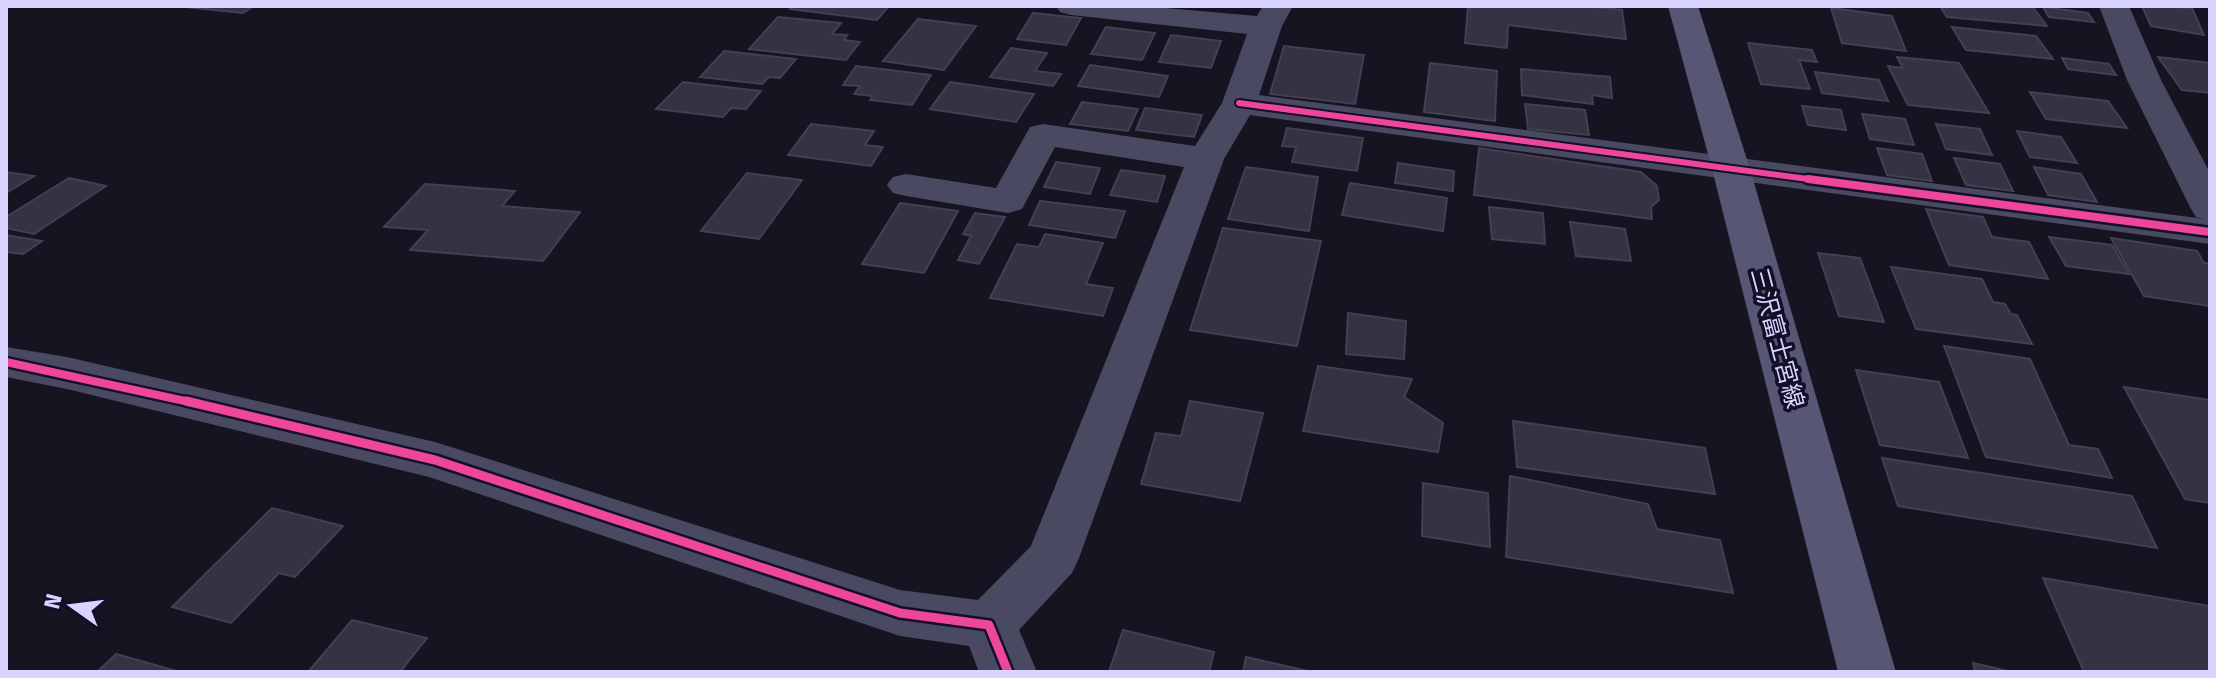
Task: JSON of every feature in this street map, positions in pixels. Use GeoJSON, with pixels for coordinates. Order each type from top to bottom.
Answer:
{"type":"FeatureCollection","features":[{"type":"Feature","properties":{"kind":"main road","name":"三沢富士宮線"},"geometry":{"type":"LineString","coordinates":[[1683,6],[1731,169],[1867,672]]}},
{"type":"Feature","properties":{"kind":"street"},"geometry":{"type":"LineString","coordinates":[[989,625],[1053,558],[1206,159],[1239,103],[1272,16],[1071,6]]}},
{"type":"Feature","properties":{"kind":"street"},"geometry":{"type":"LineString","coordinates":[[2114,6],[2144,80],[2210,209]]}},
{"type":"Feature","properties":{"kind":"street"},"geometry":{"type":"LineString","coordinates":[[1239,103],[2210,232]]}},
{"type":"Feature","properties":{"kind":"street"},"geometry":{"type":"LineString","coordinates":[[906,185],[1008,201],[1043,135],[1206,159]]}},
{"type":"Feature","properties":{"kind":"street"},"geometry":{"type":"LineString","coordinates":[[6,362],[67,373],[435,460],[900,613],[989,625]]}},
{"type":"Feature","properties":{"kind":"street"},"geometry":{"type":"LineString","coordinates":[[989,625],[1008,672]]}},
{"type":"Feature","properties":{"kind":"building"},"geometry":{"type":"Polygon","coordinates":[[[176,6],[254,6],[243,13],[176,6]]]}},
{"type":"Feature","properties":{"kind":"building"},"geometry":{"type":"Polygon","coordinates":[[[793,6],[889,6],[877,20],[790,9],[793,6]]]}},
{"type":"Feature","properties":{"kind":"building"},"geometry":{"type":"Polygon","coordinates":[[[1468,6],[1584,6],[1622,10],[1626,39],[1508,25],[1507,48],[1465,43],[1468,6]]]}},
{"type":"Feature","properties":{"kind":"building"},"geometry":{"type":"Polygon","coordinates":[[[1940,6],[2032,6],[2047,26],[1947,17],[1940,6]]]}},
{"type":"Feature","properties":{"kind":"building"},"geometry":{"type":"Polygon","coordinates":[[[2142,6],[2192,8],[2204,35],[2151,26],[2142,6]]]}},
{"type":"Feature","properties":{"kind":"building"},"geometry":{"type":"Polygon","coordinates":[[[2043,7],[2088,13],[2094,22],[2049,17],[2043,7]]]}},
{"type":"Feature","properties":{"kind":"building"},"geometry":{"type":"Polygon","coordinates":[[[1831,8],[1892,16],[1906,51],[1842,43],[1831,8]]]}},
{"type":"Feature","properties":{"kind":"building"},"geometry":{"type":"Polygon","coordinates":[[[1033,13],[1081,18],[1066,45],[1017,39],[1033,13]]]}},
{"type":"Feature","properties":{"kind":"building"},"geometry":{"type":"Polygon","coordinates":[[[778,17],[841,23],[832,34],[847,35],[844,40],[860,42],[846,60],[749,49],[778,17]]]}},
{"type":"Feature","properties":{"kind":"building"},"geometry":{"type":"Polygon","coordinates":[[[918,19],[976,26],[944,70],[883,61],[918,19]]]}},
{"type":"Feature","properties":{"kind":"building"},"geometry":{"type":"Polygon","coordinates":[[[1106,27],[1155,33],[1142,60],[1091,54],[1106,27]]]}},
{"type":"Feature","properties":{"kind":"building"},"geometry":{"type":"Polygon","coordinates":[[[1952,27],[2036,36],[2053,59],[1966,50],[1952,27]]]}},
{"type":"Feature","properties":{"kind":"building"},"geometry":{"type":"Polygon","coordinates":[[[1171,35],[1221,41],[1211,68],[1159,62],[1171,35]]]}},
{"type":"Feature","properties":{"kind":"building"},"geometry":{"type":"Polygon","coordinates":[[[1748,43],[1812,50],[1817,62],[1799,60],[1810,89],[1761,84],[1748,43]]]}},
{"type":"Feature","properties":{"kind":"building"},"geometry":{"type":"Polygon","coordinates":[[[1284,46],[1364,55],[1355,104],[1270,94],[1284,46]]]}},
{"type":"Feature","properties":{"kind":"building"},"geometry":{"type":"Polygon","coordinates":[[[1011,48],[1047,53],[1035,71],[1061,74],[1053,86],[990,77],[1011,48]]]}},
{"type":"Feature","properties":{"kind":"building"},"geometry":{"type":"Polygon","coordinates":[[[724,51],[796,59],[780,78],[769,77],[762,84],[700,77],[724,51]]]}},
{"type":"Feature","properties":{"kind":"building"},"geometry":{"type":"Polygon","coordinates":[[[1897,57],[1959,63],[1989,113],[1908,105],[1888,66],[1903,68],[1897,57]]]}},
{"type":"Feature","properties":{"kind":"building"},"geometry":{"type":"Polygon","coordinates":[[[2158,57],[2210,63],[2210,93],[2182,90],[2158,57]]]}},
{"type":"Feature","properties":{"kind":"building"},"geometry":{"type":"Polygon","coordinates":[[[2062,58],[2109,64],[2116,75],[2068,69],[2062,58]]]}},
{"type":"Feature","properties":{"kind":"building"},"geometry":{"type":"Polygon","coordinates":[[[1430,63],[1497,71],[1495,121],[1424,112],[1430,63]]]}},
{"type":"Feature","properties":{"kind":"building"},"geometry":{"type":"Polygon","coordinates":[[[1090,65],[1168,76],[1159,97],[1078,86],[1090,65]]]}},
{"type":"Feature","properties":{"kind":"building"},"geometry":{"type":"Polygon","coordinates":[[[856,66],[931,75],[912,105],[870,100],[873,96],[854,94],[860,86],[843,85],[856,66]]]}},
{"type":"Feature","properties":{"kind":"building"},"geometry":{"type":"Polygon","coordinates":[[[1521,69],[1610,77],[1612,98],[1592,95],[1593,104],[1522,95],[1521,69]]]}},
{"type":"Feature","properties":{"kind":"building"},"geometry":{"type":"Polygon","coordinates":[[[1815,72],[1879,80],[1888,101],[1822,93],[1815,72]]]}},
{"type":"Feature","properties":{"kind":"building"},"geometry":{"type":"Polygon","coordinates":[[[683,82],[761,91],[746,109],[731,108],[723,117],[656,109],[683,82]]]}},
{"type":"Feature","properties":{"kind":"building"},"geometry":{"type":"Polygon","coordinates":[[[950,82],[1034,94],[1016,122],[930,109],[950,82]]]}},
{"type":"Feature","properties":{"kind":"building"},"geometry":{"type":"Polygon","coordinates":[[[2030,92],[2108,101],[2127,128],[2046,119],[2030,92]]]}},
{"type":"Feature","properties":{"kind":"building"},"geometry":{"type":"Polygon","coordinates":[[[1082,102],[1138,109],[1128,131],[1070,124],[1082,102]]]}},
{"type":"Feature","properties":{"kind":"building"},"geometry":{"type":"Polygon","coordinates":[[[1525,104],[1585,110],[1589,135],[1528,129],[1525,104]]]}},
{"type":"Feature","properties":{"kind":"building"},"geometry":{"type":"Polygon","coordinates":[[[1802,106],[1841,110],[1846,130],[1808,125],[1802,106]]]}},
{"type":"Feature","properties":{"kind":"building"},"geometry":{"type":"Polygon","coordinates":[[[1145,108],[1202,115],[1194,137],[1136,130],[1145,108]]]}},
{"type":"Feature","properties":{"kind":"building"},"geometry":{"type":"Polygon","coordinates":[[[1862,114],[1905,119],[1914,145],[1870,139],[1862,114]]]}},
{"type":"Feature","properties":{"kind":"building"},"geometry":{"type":"Polygon","coordinates":[[[811,124],[874,131],[865,145],[883,147],[871,166],[788,155],[811,124]]]}},
{"type":"Feature","properties":{"kind":"building"},"geometry":{"type":"Polygon","coordinates":[[[1936,124],[1980,129],[1992,155],[1946,149],[1936,124]]]}},
{"type":"Feature","properties":{"kind":"building"},"geometry":{"type":"Polygon","coordinates":[[[1287,128],[1363,138],[1357,171],[1292,162],[1296,147],[1282,146],[1287,128]]]}},
{"type":"Feature","properties":{"kind":"building"},"geometry":{"type":"Polygon","coordinates":[[[2017,131],[2061,137],[2077,163],[2030,157],[2017,131]]]}},
{"type":"Feature","properties":{"kind":"building"},"geometry":{"type":"Polygon","coordinates":[[[1479,148],[1641,172],[1657,186],[1659,200],[1651,207],[1652,219],[1474,195],[1479,148]]]}},
{"type":"Feature","properties":{"kind":"building"},"geometry":{"type":"Polygon","coordinates":[[[1877,148],[1922,154],[1932,181],[1887,175],[1877,148]]]}},
{"type":"Feature","properties":{"kind":"building"},"geometry":{"type":"Polygon","coordinates":[[[1954,158],[2000,164],[2013,191],[1966,185],[1954,158]]]}},
{"type":"Feature","properties":{"kind":"building"},"geometry":{"type":"Polygon","coordinates":[[[1056,162],[1100,168],[1090,194],[1044,187],[1056,162]]]}},
{"type":"Feature","properties":{"kind":"building"},"geometry":{"type":"Polygon","coordinates":[[[1398,163],[1454,171],[1453,191],[1395,183],[1398,163]]]}},
{"type":"Feature","properties":{"kind":"building"},"geometry":{"type":"Polygon","coordinates":[[[1246,167],[1318,177],[1309,231],[1228,219],[1246,167]]]}},
{"type":"Feature","properties":{"kind":"building"},"geometry":{"type":"Polygon","coordinates":[[[2034,167],[2081,174],[2097,202],[2048,195],[2034,167]]]}},
{"type":"Feature","properties":{"kind":"building"},"geometry":{"type":"Polygon","coordinates":[[[1121,170],[1165,176],[1157,202],[1110,195],[1121,170]]]}},
{"type":"Feature","properties":{"kind":"building"},"geometry":{"type":"Polygon","coordinates":[[[6,172],[34,176],[6,193],[6,172]]]}},
{"type":"Feature","properties":{"kind":"building"},"geometry":{"type":"Polygon","coordinates":[[[747,173],[802,180],[759,239],[701,231],[747,173]]]}},
{"type":"Feature","properties":{"kind":"building"},"geometry":{"type":"Polygon","coordinates":[[[69,178],[106,186],[34,234],[6,228],[6,217],[69,178]]]}},
{"type":"Feature","properties":{"kind":"building"},"geometry":{"type":"Polygon","coordinates":[[[1350,183],[1447,198],[1443,231],[1342,215],[1350,183]]]}},
{"type":"Feature","properties":{"kind":"building"},"geometry":{"type":"Polygon","coordinates":[[[425,184],[515,191],[502,206],[580,212],[543,261],[410,250],[428,230],[384,227],[425,184]]]}},
{"type":"Feature","properties":{"kind":"building"},"geometry":{"type":"Polygon","coordinates":[[[1040,201],[1125,211],[1115,238],[1029,225],[1040,201]]]}},
{"type":"Feature","properties":{"kind":"building"},"geometry":{"type":"Polygon","coordinates":[[[900,203],[958,211],[924,273],[862,264],[900,203]]]}},
{"type":"Feature","properties":{"kind":"building"},"geometry":{"type":"Polygon","coordinates":[[[1489,207],[1543,213],[1545,244],[1492,239],[1489,207]]]}},
{"type":"Feature","properties":{"kind":"building"},"geometry":{"type":"Polygon","coordinates":[[[1926,209],[1983,217],[1992,237],[2029,242],[2048,279],[1949,265],[1926,209]]]}},
{"type":"Feature","properties":{"kind":"building"},"geometry":{"type":"Polygon","coordinates":[[[975,213],[1005,217],[979,264],[958,260],[971,236],[963,234],[975,213]]]}},
{"type":"Feature","properties":{"kind":"building"},"geometry":{"type":"Polygon","coordinates":[[[1570,222],[1625,229],[1631,261],[1576,256],[1570,222]]]}},
{"type":"Feature","properties":{"kind":"building"},"geometry":{"type":"Polygon","coordinates":[[[1223,228],[1321,241],[1297,346],[1190,330],[1223,228]]]}},
{"type":"Feature","properties":{"kind":"building"},"geometry":{"type":"Polygon","coordinates":[[[1045,234],[1103,243],[1086,284],[1113,288],[1103,316],[990,298],[1017,244],[1039,247],[1045,234]]]}},
{"type":"Feature","properties":{"kind":"building"},"geometry":{"type":"Polygon","coordinates":[[[6,235],[42,241],[23,254],[6,252],[6,235]]]}},
{"type":"Feature","properties":{"kind":"building"},"geometry":{"type":"Polygon","coordinates":[[[2049,237],[2112,245],[2129,274],[2066,266],[2049,237]]]}},
{"type":"Feature","properties":{"kind":"building"},"geometry":{"type":"Polygon","coordinates":[[[2111,238],[2197,251],[2204,263],[2210,263],[2210,306],[2144,296],[2111,238]]]}},
{"type":"Feature","properties":{"kind":"building"},"geometry":{"type":"Polygon","coordinates":[[[1818,253],[1860,258],[1884,322],[1839,316],[1818,253]]]}},
{"type":"Feature","properties":{"kind":"building"},"geometry":{"type":"Polygon","coordinates":[[[1891,267],[1982,279],[1993,302],[2005,304],[2011,314],[2017,315],[2032,344],[1916,329],[1891,267]]]}},
{"type":"Feature","properties":{"kind":"building"},"geometry":{"type":"Polygon","coordinates":[[[1348,313],[1406,321],[1404,359],[1346,354],[1348,313]]]}},
{"type":"Feature","properties":{"kind":"building"},"geometry":{"type":"Polygon","coordinates":[[[1944,346],[2030,359],[2069,445],[2098,449],[2112,478],[1986,457],[1944,346]]]}},
{"type":"Feature","properties":{"kind":"building"},"geometry":{"type":"Polygon","coordinates":[[[1318,366],[1412,379],[1404,397],[1443,423],[1438,452],[1303,431],[1318,366]]]}},
{"type":"Feature","properties":{"kind":"building"},"geometry":{"type":"Polygon","coordinates":[[[1856,370],[1939,382],[1968,458],[1880,445],[1856,370]]]}},
{"type":"Feature","properties":{"kind":"building"},"geometry":{"type":"Polygon","coordinates":[[[2124,387],[2210,400],[2210,503],[2185,499],[2124,387]]]}},
{"type":"Feature","properties":{"kind":"building"},"geometry":{"type":"Polygon","coordinates":[[[1190,401],[1263,413],[1240,501],[1141,484],[1156,433],[1181,436],[1190,401]]]}},
{"type":"Feature","properties":{"kind":"building"},"geometry":{"type":"Polygon","coordinates":[[[1513,421],[1705,448],[1715,494],[1517,467],[1513,421]]]}},
{"type":"Feature","properties":{"kind":"building"},"geometry":{"type":"Polygon","coordinates":[[[1882,458],[2132,496],[2157,548],[1898,506],[1882,458]]]}},
{"type":"Feature","properties":{"kind":"building"},"geometry":{"type":"Polygon","coordinates":[[[1510,476],[1648,504],[1657,529],[1720,540],[1733,593],[1506,557],[1510,476]]]}},
{"type":"Feature","properties":{"kind":"building"},"geometry":{"type":"Polygon","coordinates":[[[1423,483],[1488,493],[1490,547],[1422,536],[1423,483]]]}},
{"type":"Feature","properties":{"kind":"building"},"geometry":{"type":"Polygon","coordinates":[[[272,508],[343,526],[295,577],[279,573],[231,623],[172,607],[272,508]]]}},
{"type":"Feature","properties":{"kind":"building"},"geometry":{"type":"Polygon","coordinates":[[[2043,578],[2210,606],[2210,672],[2084,672],[2043,578]]]}},
{"type":"Feature","properties":{"kind":"building"},"geometry":{"type":"Polygon","coordinates":[[[352,620],[427,638],[400,672],[308,672],[352,620]]]}},
{"type":"Feature","properties":{"kind":"building"},"geometry":{"type":"Polygon","coordinates":[[[1123,630],[1214,652],[1209,672],[1109,672],[1123,630]]]}},
{"type":"Feature","properties":{"kind":"building"},"geometry":{"type":"Polygon","coordinates":[[[116,654],[180,672],[97,672],[116,654]]]}},
{"type":"Feature","properties":{"kind":"building"},"geometry":{"type":"Polygon","coordinates":[[[1246,657],[1312,672],[1243,672],[1246,657]]]}},
{"type":"Feature","properties":{"kind":"building"},"geometry":{"type":"Polygon","coordinates":[[[1973,663],[2012,672],[1975,672],[1973,663]]]}},
{"type":"Feature","properties":{"kind":"cycle path"},"geometry":{"type":"LineString","coordinates":[[1239,103],[2210,232]]}},
{"type":"Feature","properties":{"kind":"cycle path"},"geometry":{"type":"LineString","coordinates":[[6,362],[67,373],[435,460],[900,613],[989,625],[1008,672]]}}]}
